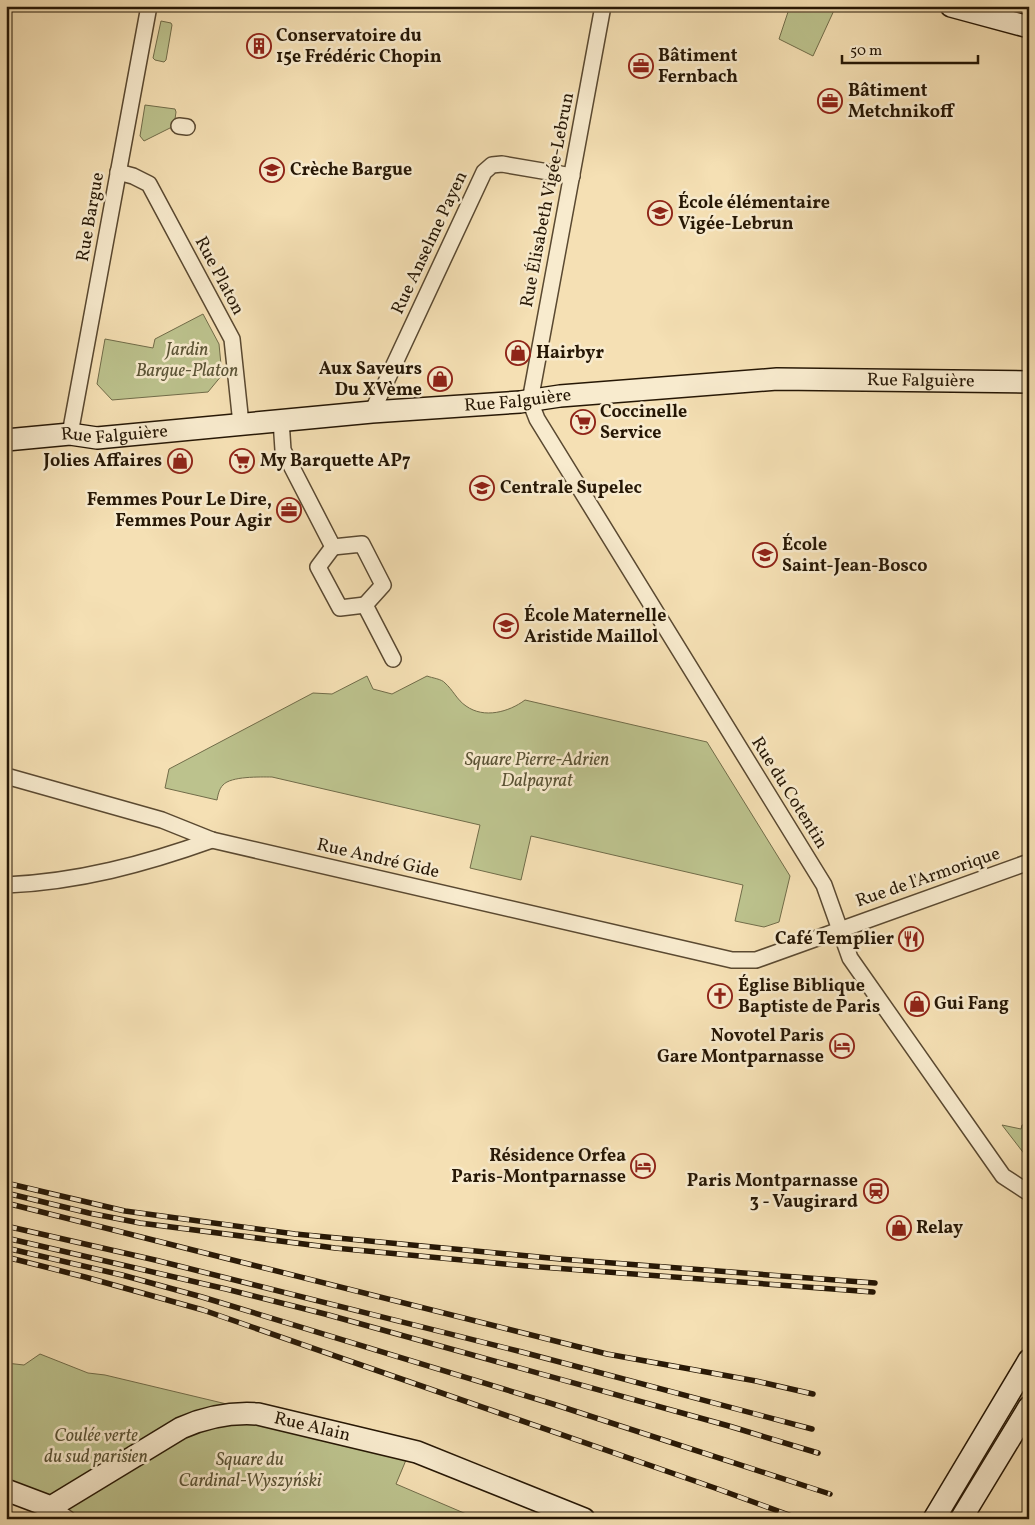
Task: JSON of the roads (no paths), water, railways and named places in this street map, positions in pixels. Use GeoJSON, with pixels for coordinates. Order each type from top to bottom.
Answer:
{"type":"FeatureCollection","features":[{"type":"Feature","properties":{"kind":"street","name":"Rue Bargue"},"geometry":{"type":"LineString","coordinates":[[70,434],[148,6]]}},
{"type":"Feature","properties":{"kind":"street","name":"Rue Élisabeth Vigée-Lebrun"},"geometry":{"type":"LineString","coordinates":[[530,400],[603,6]]}},
{"type":"Feature","properties":{"kind":"street"},"geometry":{"type":"LineString","coordinates":[[951,6],[1029,27]]}},
{"type":"Feature","properties":{"kind":"street","name":"Rue Anselme Payen"},"geometry":{"type":"LineString","coordinates":[[372,412],[488,167],[502,164],[572,176]]}},
{"type":"Feature","properties":{"kind":"street","name":"Rue Platon"},"geometry":{"type":"LineString","coordinates":[[118,172],[134,176],[149,184],[232,339],[241,424]]}},
{"type":"Feature","properties":{"kind":"street","name":"Rue Falguière"},"geometry":{"type":"LineString","coordinates":[[6,440],[70,434],[97,438],[372,412],[777,379],[1029,382]]}},
{"type":"Feature","properties":{"kind":"street","name":"Rue du Cotentin"},"geometry":{"type":"LineString","coordinates":[[530,400],[542,428],[824,885],[850,958],[1003,1176],[1029,1192]]}},
{"type":"Feature","properties":{"kind":"street"},"geometry":{"type":"LineString","coordinates":[[281,420],[283,450],[333,547]]}},
{"type":"Feature","properties":{"kind":"street"},"geometry":{"type":"LineString","coordinates":[[362,544],[383,585],[365,605],[340,608],[318,567],[333,547],[362,544]]}},
{"type":"Feature","properties":{"kind":"street"},"geometry":{"type":"LineString","coordinates":[[365,605],[393,659]]}},
{"type":"Feature","properties":{"kind":"street","name":"Rue André Gide"},"geometry":{"type":"LineString","coordinates":[[6,776],[162,820],[212,840],[732,960],[746,961]]}},
{"type":"Feature","properties":{"kind":"street"},"geometry":{"type":"LineString","coordinates":[[6,885],[59,881],[108,872],[212,840]]}},
{"type":"Feature","properties":{"kind":"street","name":"Rue de l'Armorique"},"geometry":{"type":"LineString","coordinates":[[746,961],[756,960],[1029,862]]}},
{"type":"Feature","properties":{"kind":"street"},"geometry":{"type":"LineString","coordinates":[[934,1519],[1029,1360]]}},
{"type":"Feature","properties":{"kind":"street"},"geometry":{"type":"LineString","coordinates":[[961,1519],[1029,1407]]}},
{"type":"Feature","properties":{"kind":"street","name":"Rue Alain"},"geometry":{"type":"LineString","coordinates":[[56,1515],[181,1428],[193,1422],[225,1414],[241,1413],[258,1414],[417,1452],[572,1517]]}},
{"type":"Feature","properties":{"kind":"street"},"geometry":{"type":"LineString","coordinates":[[6,1490],[56,1515]]}},
{"type":"Feature","properties":{"kind":"railway"},"geometry":{"type":"LineString","coordinates":[[6,1183],[125,1211],[295,1234],[560,1259],[875,1283]]}},
{"type":"Feature","properties":{"kind":"railway"},"geometry":{"type":"LineString","coordinates":[[6,1193],[140,1223],[335,1248],[527,1266],[873,1292]]}},
{"type":"Feature","properties":{"kind":"railway"},"geometry":{"type":"LineString","coordinates":[[6,1203],[607,1354],[756,1381],[813,1394]]}},
{"type":"Feature","properties":{"kind":"railway"},"geometry":{"type":"LineString","coordinates":[[6,1226],[155,1260],[522,1352],[812,1429]]}},
{"type":"Feature","properties":{"kind":"railway"},"geometry":{"type":"LineString","coordinates":[[6,1238],[325,1314],[729,1426],[818,1453]]}},
{"type":"Feature","properties":{"kind":"railway"},"geometry":{"type":"LineString","coordinates":[[6,1248],[122,1275],[202,1297],[553,1404],[830,1494]]}},
{"type":"Feature","properties":{"kind":"railway"},"geometry":{"type":"LineString","coordinates":[[6,1257],[203,1310],[800,1519]]}},
{"type":"Feature","properties":{"kind":"place","name":"Conservatoire du 15e Frédéric Chopin"},"geometry":{"type":"Point","coordinates":[259,46]}},
{"type":"Feature","properties":{"kind":"place","name":"Bâtiment Fernbach"},"geometry":{"type":"Point","coordinates":[641,66]}},
{"type":"Feature","properties":{"kind":"place","name":"Bâtiment Metchnikoff"},"geometry":{"type":"Point","coordinates":[830,101]}},
{"type":"Feature","properties":{"kind":"place","name":"Crèche Bargue"},"geometry":{"type":"Point","coordinates":[272,170]}},
{"type":"Feature","properties":{"kind":"place","name":"École élémentaire Vigée-Lebrun"},"geometry":{"type":"Point","coordinates":[660,213]}},
{"type":"Feature","properties":{"kind":"place","name":"Hairbyr"},"geometry":{"type":"Point","coordinates":[518,353]}},
{"type":"Feature","properties":{"kind":"place","name":"Aux Saveurs Du XVème"},"geometry":{"type":"Point","coordinates":[440,379]}},
{"type":"Feature","properties":{"kind":"place","name":"Coccinelle Service"},"geometry":{"type":"Point","coordinates":[583,422]}},
{"type":"Feature","properties":{"kind":"place","name":"Jolies Affaires"},"geometry":{"type":"Point","coordinates":[180,461]}},
{"type":"Feature","properties":{"kind":"place","name":"My Barquette AP7"},"geometry":{"type":"Point","coordinates":[242,461]}},
{"type":"Feature","properties":{"kind":"place","name":"Centrale Supelec"},"geometry":{"type":"Point","coordinates":[482,488]}},
{"type":"Feature","properties":{"kind":"place","name":"Femmes Pour Le Dire, Femmes Pour Agir"},"geometry":{"type":"Point","coordinates":[289,510]}},
{"type":"Feature","properties":{"kind":"place","name":"École Saint-Jean-Bosco"},"geometry":{"type":"Point","coordinates":[765,555]}},
{"type":"Feature","properties":{"kind":"place","name":"École Maternelle Aristide Maillol"},"geometry":{"type":"Point","coordinates":[506,626]}},
{"type":"Feature","properties":{"kind":"place","name":"Café Templier"},"geometry":{"type":"Point","coordinates":[911,939]}},
{"type":"Feature","properties":{"kind":"place","name":"Église Biblique Baptiste de Paris"},"geometry":{"type":"Point","coordinates":[720,996]}},
{"type":"Feature","properties":{"kind":"place","name":"Gui Fang"},"geometry":{"type":"Point","coordinates":[917,1004]}},
{"type":"Feature","properties":{"kind":"place","name":"Novotel Paris Gare Montparnasse"},"geometry":{"type":"Point","coordinates":[842,1046]}},
{"type":"Feature","properties":{"kind":"place","name":"Résidence Orfea Paris-Montparnasse"},"geometry":{"type":"Point","coordinates":[643,1166]}},
{"type":"Feature","properties":{"kind":"place","name":"Paris Montparnasse 3 - Vaugirard"},"geometry":{"type":"Point","coordinates":[876,1191]}},
{"type":"Feature","properties":{"kind":"place","name":"Relay"},"geometry":{"type":"Point","coordinates":[899,1228]}},
{"type":"Feature","properties":{"kind":"park label","name":"Jardin Bargue-Platon"},"geometry":{"type":"Point","coordinates":[187,360]}},
{"type":"Feature","properties":{"kind":"park label","name":"Square Pierre-Adrien Dalpayrat"},"geometry":{"type":"Point","coordinates":[537,770]}},
{"type":"Feature","properties":{"kind":"park label","name":"Coulée verte du sud parisien"},"geometry":{"type":"Point","coordinates":[96,1446]}},
{"type":"Feature","properties":{"kind":"park label","name":"Square du Cardinal-Wyszyński"},"geometry":{"type":"Point","coordinates":[250,1470]}}]}
